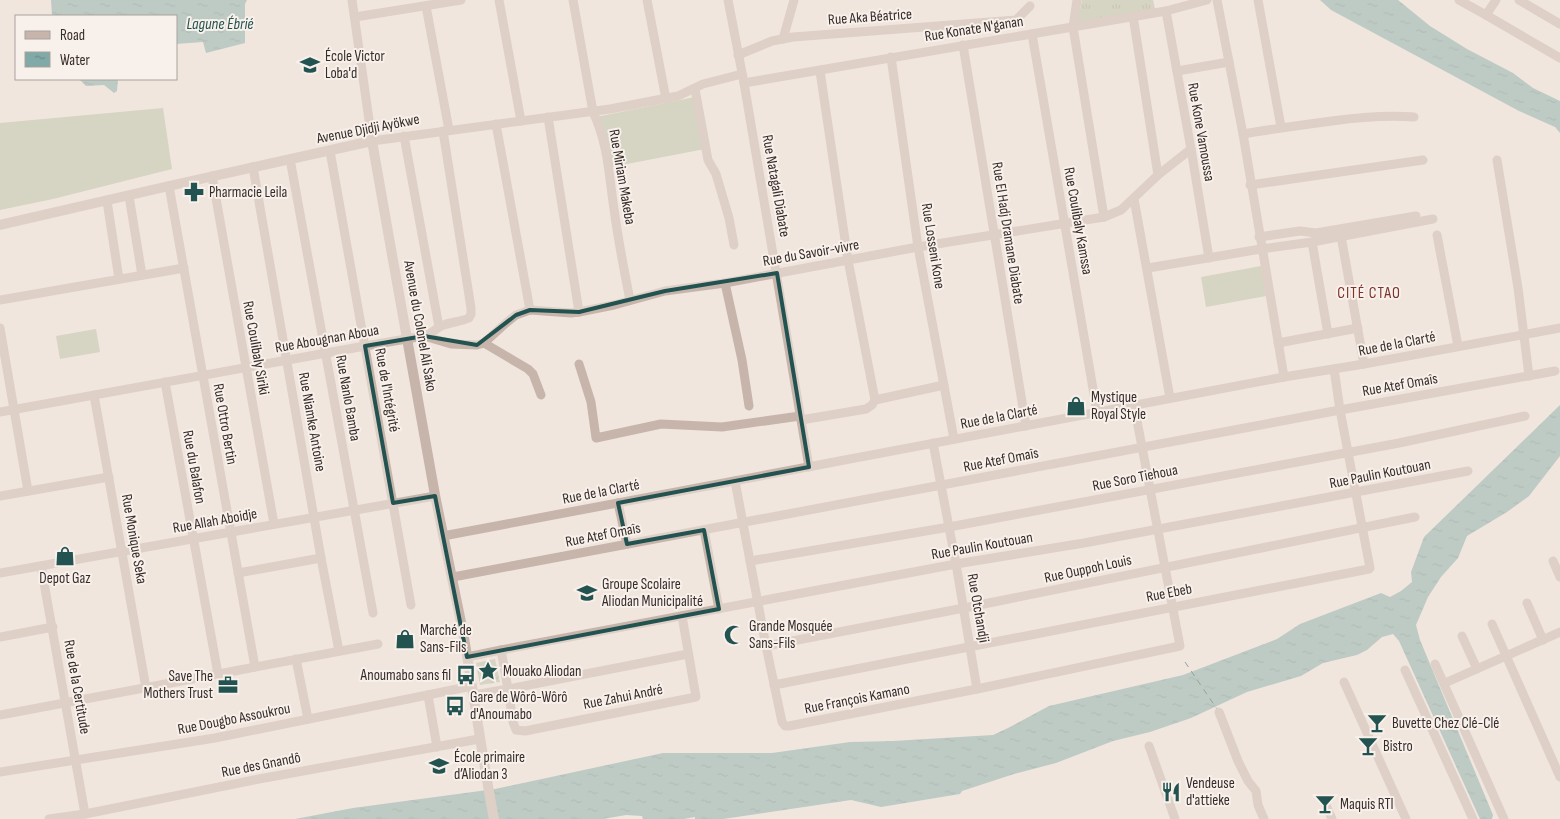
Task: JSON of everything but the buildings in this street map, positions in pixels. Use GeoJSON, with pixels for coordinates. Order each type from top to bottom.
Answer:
{"type":"FeatureCollection","features":[{"type":"Feature","properties":{"kind":"street","name":"Avenue du Colonel Ali Sako"},"geometry":{"type":"LineString","coordinates":[[352,0],[372,141],[406,339],[435,496],[453,577],[494,819]]}},
{"type":"Feature","properties":{"kind":"street"},"geometry":{"type":"LineString","coordinates":[[355,17],[461,0]]}},
{"type":"Feature","properties":{"kind":"street"},"geometry":{"type":"LineString","coordinates":[[499,0],[521,121]]}},
{"type":"Feature","properties":{"kind":"street","name":"Rue Miriam Makeba"},"geometry":{"type":"LineString","coordinates":[[573,0],[594,112],[605,144],[617,232],[630,300]]}},
{"type":"Feature","properties":{"kind":"street"},"geometry":{"type":"LineString","coordinates":[[647,0],[666,99]]}},
{"type":"Feature","properties":{"kind":"street","name":"Rue Natagali Diabate"},"geometry":{"type":"LineString","coordinates":[[728,0],[777,273],[809,467]]}},
{"type":"Feature","properties":{"kind":"street"},"geometry":{"type":"LineString","coordinates":[[783,39],[794,0]]}},
{"type":"Feature","properties":{"kind":"street"},"geometry":{"type":"LineString","coordinates":[[1077,0],[1073,27],[1104,217]]}},
{"type":"Feature","properties":{"kind":"street","name":"Rue Konate N'ganan"},"geometry":{"type":"LineString","coordinates":[[743,78],[820,71],[891,57],[1166,11],[1208,0]]}},
{"type":"Feature","properties":{"kind":"street"},"geometry":{"type":"LineString","coordinates":[[1217,0],[1243,134],[1250,185],[1284,377]]}},
{"type":"Feature","properties":{"kind":"street"},"geometry":{"type":"LineString","coordinates":[[1258,0],[1281,127]]}},
{"type":"Feature","properties":{"kind":"street"},"geometry":{"type":"LineString","coordinates":[[1459,0],[1560,58]]}},
{"type":"Feature","properties":{"kind":"street"},"geometry":{"type":"LineString","coordinates":[[1486,14],[1496,0]]}},
{"type":"Feature","properties":{"kind":"street"},"geometry":{"type":"LineString","coordinates":[[1519,0],[1560,24]]}},
{"type":"Feature","properties":{"kind":"street"},"geometry":{"type":"LineString","coordinates":[[426,6],[446,130]]}},
{"type":"Feature","properties":{"kind":"street","name":"Rue Aka Béatrice"},"geometry":{"type":"LineString","coordinates":[[738,55],[757,46],[783,39],[1016,20],[1030,6]]}},
{"type":"Feature","properties":{"kind":"street","name":"Rue Kone Vamoussa"},"geometry":{"type":"LineString","coordinates":[[1166,11],[1209,258]]}},
{"type":"Feature","properties":{"kind":"street"},"geometry":{"type":"LineString","coordinates":[[1133,16],[1158,175]]}},
{"type":"Feature","properties":{"kind":"street","name":"Rue Coulibaly Kamssa"},"geometry":{"type":"LineString","coordinates":[[1032,34],[1097,412]]}},
{"type":"Feature","properties":{"kind":"street","name":"Rue El Hadj Dramane Diabate"},"geometry":{"type":"LineString","coordinates":[[963,45],[1026,426]]}},
{"type":"Feature","properties":{"kind":"street","name":"Rue Losseni Kone"},"geometry":{"type":"LineString","coordinates":[[891,57],[918,247],[954,439]]}},
{"type":"Feature","properties":{"kind":"street"},"geometry":{"type":"LineString","coordinates":[[1177,71],[1229,62]]}},
{"type":"Feature","properties":{"kind":"street"},"geometry":{"type":"LineString","coordinates":[[579,364],[591,402],[596,438],[661,424],[722,427],[866,409],[872,405],[875,400],[848,260],[820,71]]}},
{"type":"Feature","properties":{"kind":"street","name":"Avenue Djidji Ayökwe"},"geometry":{"type":"LineString","coordinates":[[0,225],[372,141],[594,112],[678,96],[703,84],[717,80],[743,78]]}},
{"type":"Feature","properties":{"kind":"street"},"geometry":{"type":"LineString","coordinates":[[695,89],[708,160],[716,174],[729,218],[734,245]]}},
{"type":"Feature","properties":{"kind":"street"},"geometry":{"type":"LineString","coordinates":[[1243,134],[1281,127],[1388,115],[1414,117]]}},
{"type":"Feature","properties":{"kind":"street"},"geometry":{"type":"LineString","coordinates":[[548,118],[579,312]]}},
{"type":"Feature","properties":{"kind":"street"},"geometry":{"type":"LineString","coordinates":[[424,336],[434,340],[477,345],[484,343],[516,315],[530,310],[496,124]]}},
{"type":"Feature","properties":{"kind":"street","name":"Rue Abougnan Aboua"},"geometry":{"type":"LineString","coordinates":[[0,412],[424,336],[433,333],[438,328],[469,318],[471,314],[446,130]]}},
{"type":"Feature","properties":{"kind":"street"},"geometry":{"type":"LineString","coordinates":[[404,136],[438,328]]}},
{"type":"Feature","properties":{"kind":"street","name":"Rue du Savoir-vivre"},"geometry":{"type":"LineString","coordinates":[[530,310],[579,312],[614,305],[665,291],[725,283],[918,247],[1104,217],[1121,210],[1158,175],[1191,149]]}},
{"type":"Feature","properties":{"kind":"street","name":"Rue de l'Intégrité"},"geometry":{"type":"LineString","coordinates":[[330,151],[411,605]]}},
{"type":"Feature","properties":{"kind":"street","name":"Rue Nanlo Bamba"},"geometry":{"type":"LineString","coordinates":[[290,159],[372,612]]}},
{"type":"Feature","properties":{"kind":"street"},"geometry":{"type":"LineString","coordinates":[[1250,185],[1423,160]]}},
{"type":"Feature","properties":{"kind":"street"},"geometry":{"type":"LineString","coordinates":[[1497,160],[1518,288],[1529,376]]}},
{"type":"Feature","properties":{"kind":"street","name":"Rue Niamke Antoine"},"geometry":{"type":"LineString","coordinates":[[253,167],[339,651]]}},
{"type":"Feature","properties":{"kind":"street","name":"Rue Coulibaly Siriki"},"geometry":{"type":"LineString","coordinates":[[212,176],[274,524]]}},
{"type":"Feature","properties":{"kind":"street","name":"Rue Ottro Bertin"},"geometry":{"type":"LineString","coordinates":[[169,186],[255,668]]}},
{"type":"Feature","properties":{"kind":"street"},"geometry":{"type":"LineString","coordinates":[[129,196],[142,275]]}},
{"type":"Feature","properties":{"kind":"street"},"geometry":{"type":"LineString","coordinates":[[1134,199],[1170,398]]}},
{"type":"Feature","properties":{"kind":"street"},"geometry":{"type":"LineString","coordinates":[[107,201],[119,279]]}},
{"type":"Feature","properties":{"kind":"street"},"geometry":{"type":"LineString","coordinates":[[1260,237],[1300,231],[1316,233],[1416,216]]}},
{"type":"Feature","properties":{"kind":"street"},"geometry":{"type":"LineString","coordinates":[[1148,268],[1262,248],[1312,242],[1433,219]]}},
{"type":"Feature","properties":{"kind":"street"},"geometry":{"type":"LineString","coordinates":[[1437,235],[1458,346]]}},
{"type":"Feature","properties":{"kind":"street"},"geometry":{"type":"LineString","coordinates":[[1341,236],[1364,364]]}},
{"type":"Feature","properties":{"kind":"street"},"geometry":{"type":"LineString","coordinates":[[1312,242],[1328,334]]}},
{"type":"Feature","properties":{"kind":"street"},"geometry":{"type":"LineString","coordinates":[[0,300],[184,268]]}},
{"type":"Feature","properties":{"kind":"street"},"geometry":{"type":"LineString","coordinates":[[725,283],[742,360],[749,406]]}},
{"type":"Feature","properties":{"kind":"street"},"geometry":{"type":"LineString","coordinates":[[0,328],[28,491]]}},
{"type":"Feature","properties":{"kind":"street"},"geometry":{"type":"LineString","coordinates":[[1278,343],[1358,328]]}},
{"type":"Feature","properties":{"kind":"street","name":"Rue de la Clarté"},"geometry":{"type":"LineString","coordinates":[[443,536],[1170,398],[1560,328]]}},
{"type":"Feature","properties":{"kind":"street"},"geometry":{"type":"LineString","coordinates":[[484,343],[528,369],[541,395]]}},
{"type":"Feature","properties":{"kind":"street","name":"Rue Ebeb"},"geometry":{"type":"LineString","coordinates":[[774,685],[1369,569],[1334,369]]}},
{"type":"Feature","properties":{"kind":"street","name":"Rue Atef Omaîs"},"geometry":{"type":"LineString","coordinates":[[453,577],[1555,370]]}},
{"type":"Feature","properties":{"kind":"street","name":"Rue du Balafon"},"geometry":{"type":"LineString","coordinates":[[165,382],[218,674]]}},
{"type":"Feature","properties":{"kind":"street"},"geometry":{"type":"LineString","coordinates":[[875,400],[944,385]]}},
{"type":"Feature","properties":{"kind":"street","name":"Rue Monique Seka"},"geometry":{"type":"LineString","coordinates":[[94,395],[146,688]]}},
{"type":"Feature","properties":{"kind":"street"},"geometry":{"type":"LineString","coordinates":[[1134,405],[1172,607]]}},
{"type":"Feature","properties":{"kind":"street","name":"Rue Soro Tiehoua"},"geometry":{"type":"LineString","coordinates":[[750,562],[1399,443],[1525,416]]}},
{"type":"Feature","properties":{"kind":"street","name":"Rue Otchandji"},"geometry":{"type":"LineString","coordinates":[[933,443],[977,689]]}},
{"type":"Feature","properties":{"kind":"street","name":"Rue Paulin Koutouan"},"geometry":{"type":"LineString","coordinates":[[467,656],[956,564],[1157,530],[1468,471]]}},
{"type":"Feature","properties":{"kind":"street"},"geometry":{"type":"LineString","coordinates":[[0,496],[108,477]]}},
{"type":"Feature","properties":{"kind":"street","name":"Rue François Kamano"},"geometry":{"type":"LineString","coordinates":[[735,481],[766,646],[782,722],[785,726],[977,689],[1180,646],[1172,607]]}},
{"type":"Feature","properties":{"kind":"street","name":"Rue Allah Aboidje"},"geometry":{"type":"LineString","coordinates":[[0,573],[435,496]]}},
{"type":"Feature","properties":{"kind":"street"},"geometry":{"type":"LineString","coordinates":[[618,503],[626,544]]}},
{"type":"Feature","properties":{"kind":"street","name":"Rue Ouppoh Louis"},"geometry":{"type":"LineString","coordinates":[[766,646],[1415,517]]}},
{"type":"Feature","properties":{"kind":"street"},"geometry":{"type":"LineString","coordinates":[[704,530],[719,609]]}},
{"type":"Feature","properties":{"kind":"street"},"geometry":{"type":"LineString","coordinates":[[238,573],[322,558]]}},
{"type":"Feature","properties":{"kind":"street"},"geometry":{"type":"LineString","coordinates":[[1553,561],[1560,577]]}},
{"type":"Feature","properties":{"kind":"street","name":"Rue de la Certitude"},"geometry":{"type":"LineString","coordinates":[[41,566],[85,814]]}},
{"type":"Feature","properties":{"kind":"street"},"geometry":{"type":"LineString","coordinates":[[1527,603],[1542,640]]}},
{"type":"Feature","properties":{"kind":"street","name":"Rue Zahui André"},"geometry":{"type":"LineString","coordinates":[[508,689],[516,730],[525,731],[696,697],[682,616]]}},
{"type":"Feature","properties":{"kind":"street"},"geometry":{"type":"LineString","coordinates":[[1492,624],[1560,777]]}},
{"type":"Feature","properties":{"kind":"street"},"geometry":{"type":"LineString","coordinates":[[0,637],[52,627]]}},
{"type":"Feature","properties":{"kind":"street"},"geometry":{"type":"LineString","coordinates":[[1445,684],[1560,632]]}},
{"type":"Feature","properties":{"kind":"street"},"geometry":{"type":"LineString","coordinates":[[1462,636],[1477,669]]}},
{"type":"Feature","properties":{"kind":"street"},"geometry":{"type":"LineString","coordinates":[[0,716],[378,644]]}},
{"type":"Feature","properties":{"kind":"street"},"geometry":{"type":"LineString","coordinates":[[501,650],[508,689]]}},
{"type":"Feature","properties":{"kind":"street","name":"Rue Dougbo Assoukrou"},"geometry":{"type":"LineString","coordinates":[[0,772],[215,738],[428,695],[473,690],[508,689],[688,654]]}},
{"type":"Feature","properties":{"kind":"street"},"geometry":{"type":"LineString","coordinates":[[296,659],[308,719]]}},
{"type":"Feature","properties":{"kind":"street"},"geometry":{"type":"LineString","coordinates":[[1435,664],[1504,819]]}},
{"type":"Feature","properties":{"kind":"street"},"geometry":{"type":"LineString","coordinates":[[1405,670],[1474,819]]}},
{"type":"Feature","properties":{"kind":"street"},"geometry":{"type":"LineString","coordinates":[[1344,682],[1406,819]]}},
{"type":"Feature","properties":{"kind":"street"},"geometry":{"type":"LineString","coordinates":[[428,695],[437,747]]}},
{"type":"Feature","properties":{"kind":"street"},"geometry":{"type":"LineString","coordinates":[[1219,712],[1238,761],[1248,781],[1256,791],[1258,804],[1264,819]]}},
{"type":"Feature","properties":{"kind":"street","name":"Rue des Gnandô"},"geometry":{"type":"LineString","coordinates":[[49,819],[85,814],[259,779],[479,739]]}},
{"type":"Feature","properties":{"kind":"street"},"geometry":{"type":"LineString","coordinates":[[1149,746],[1175,819]]}},
{"type":"Feature","properties":{"kind":"street"},"geometry":{"type":"LineString","coordinates":[[1325,803],[1332,819]]}},
{"type":"Feature","properties":{"kind":"highlighted area"},"geometry":{"type":"Polygon","coordinates":[[[777,273],[809,467],[618,503],[627,544],[704,530],[719,609],[467,657],[435,496],[393,503],[365,346],[424,336],[477,345],[516,315],[530,310],[579,312],[665,291],[777,273]]]}},
{"type":"Feature","properties":{"kind":"green space"},"geometry":{"type":"Polygon","coordinates":[[[1082,0],[1153,0],[1155,9],[1077,22],[1082,0]]]}},
{"type":"Feature","properties":{"kind":"green space"},"geometry":{"type":"Polygon","coordinates":[[[695,97],[705,149],[606,168],[596,117],[695,97]]]}},
{"type":"Feature","properties":{"kind":"green space"},"geometry":{"type":"Polygon","coordinates":[[[163,108],[172,169],[53,199],[0,210],[0,123],[163,108]]]}},
{"type":"Feature","properties":{"kind":"green space"},"geometry":{"type":"Polygon","coordinates":[[[1261,266],[1266,296],[1206,307],[1201,277],[1261,266]]]}},
{"type":"Feature","properties":{"kind":"green space"},"geometry":{"type":"Polygon","coordinates":[[[96,329],[100,352],[60,359],[56,336],[96,329]]]}},
{"type":"Feature","properties":{"kind":"green space"},"geometry":{"type":"Polygon","coordinates":[[[495,659],[500,682],[480,685],[476,663],[495,659]]]}},
{"type":"Feature","properties":{"kind":"water","name":"Lagune Ébrié"},"geometry":{"type":"Polygon","coordinates":[[[51,0],[247,0],[245,4],[245,43],[206,53],[203,42],[178,44],[178,15],[52,15],[51,0]]]}},
{"type":"Feature","properties":{"kind":"water"},"geometry":{"type":"Polygon","coordinates":[[[1320,0],[1398,0],[1430,26],[1467,49],[1513,73],[1533,88],[1560,101],[1560,133],[1555,127],[1519,111],[1331,10],[1320,0]]]}},
{"type":"Feature","properties":{"kind":"water"},"geometry":{"type":"Polygon","coordinates":[[[80,80],[118,80],[117,91],[114,93],[104,85],[86,86],[80,80]]]}},
{"type":"Feature","properties":{"kind":"water"},"geometry":{"type":"Polygon","coordinates":[[[1560,405],[1560,456],[1529,496],[1507,512],[1467,536],[1458,558],[1441,577],[1428,597],[1416,625],[1420,640],[1493,815],[1492,819],[1480,819],[1399,641],[1393,634],[1382,637],[1367,650],[1357,655],[1323,663],[1301,676],[1247,692],[1191,718],[1150,732],[1113,741],[1056,763],[962,791],[960,794],[881,807],[851,800],[723,819],[695,819],[695,817],[684,819],[643,819],[642,816],[626,815],[603,819],[295,819],[353,808],[495,789],[663,753],[772,753],[850,742],[993,735],[1049,706],[1183,675],[1277,639],[1300,624],[1381,593],[1390,597],[1401,591],[1412,582],[1411,572],[1424,537],[1560,405]]]}},
{"type":"Feature","properties":{"kind":"ferry route"},"geometry":{"type":"LineString","coordinates":[[1185,662],[1217,709]]}},
{"type":"Feature","properties":{"kind":"place","name":"École Victor Loba'd"},"geometry":{"type":"Point","coordinates":[310,65]}},
{"type":"Feature","properties":{"kind":"place","name":"Pharmacie Leila"},"geometry":{"type":"Point","coordinates":[194,192]}},
{"type":"Feature","properties":{"kind":"place","name":"Mystique Royal Style"},"geometry":{"type":"Point","coordinates":[1076,406]}},
{"type":"Feature","properties":{"kind":"place","name":"Depot Gaz"},"geometry":{"type":"Point","coordinates":[65,556]}},
{"type":"Feature","properties":{"kind":"place","name":"Groupe Scolaire Aliodan Municipalité"},"geometry":{"type":"Point","coordinates":[587,593]}},
{"type":"Feature","properties":{"kind":"place","name":"Grande Mosquée Sans-Fils"},"geometry":{"type":"Point","coordinates":[734,635]}},
{"type":"Feature","properties":{"kind":"place","name":"Marché de Sans-Fils"},"geometry":{"type":"Point","coordinates":[405,639]}},
{"type":"Feature","properties":{"kind":"place","name":"Mouako Aliodan"},"geometry":{"type":"Point","coordinates":[488,671]}},
{"type":"Feature","properties":{"kind":"place","name":"Anoumabo sans fil"},"geometry":{"type":"Point","coordinates":[466,675]}},
{"type":"Feature","properties":{"kind":"place","name":"Save The Mothers Trust"},"geometry":{"type":"Point","coordinates":[228,685]}},
{"type":"Feature","properties":{"kind":"place","name":"Gare de Wôrô-Wôrô d'Anoumabo"},"geometry":{"type":"Point","coordinates":[455,706]}},
{"type":"Feature","properties":{"kind":"place","name":"Buvette Chez Clé-Clé"},"geometry":{"type":"Point","coordinates":[1377,723]}},
{"type":"Feature","properties":{"kind":"place","name":"Bistro"},"geometry":{"type":"Point","coordinates":[1368,746]}},
{"type":"Feature","properties":{"kind":"place","name":"École primaire d’Aliodan 3"},"geometry":{"type":"Point","coordinates":[439,766]}},
{"type":"Feature","properties":{"kind":"place","name":"Vendeuse d'attieke"},"geometry":{"type":"Point","coordinates":[1171,792]}},
{"type":"Feature","properties":{"kind":"place","name":"Maquis RTI"},"geometry":{"type":"Point","coordinates":[1325,804]}},
{"type":"Feature","properties":{"kind":"district","name":"CITÉ CTAO"},"geometry":{"type":"Point","coordinates":[1369,293]}}]}
